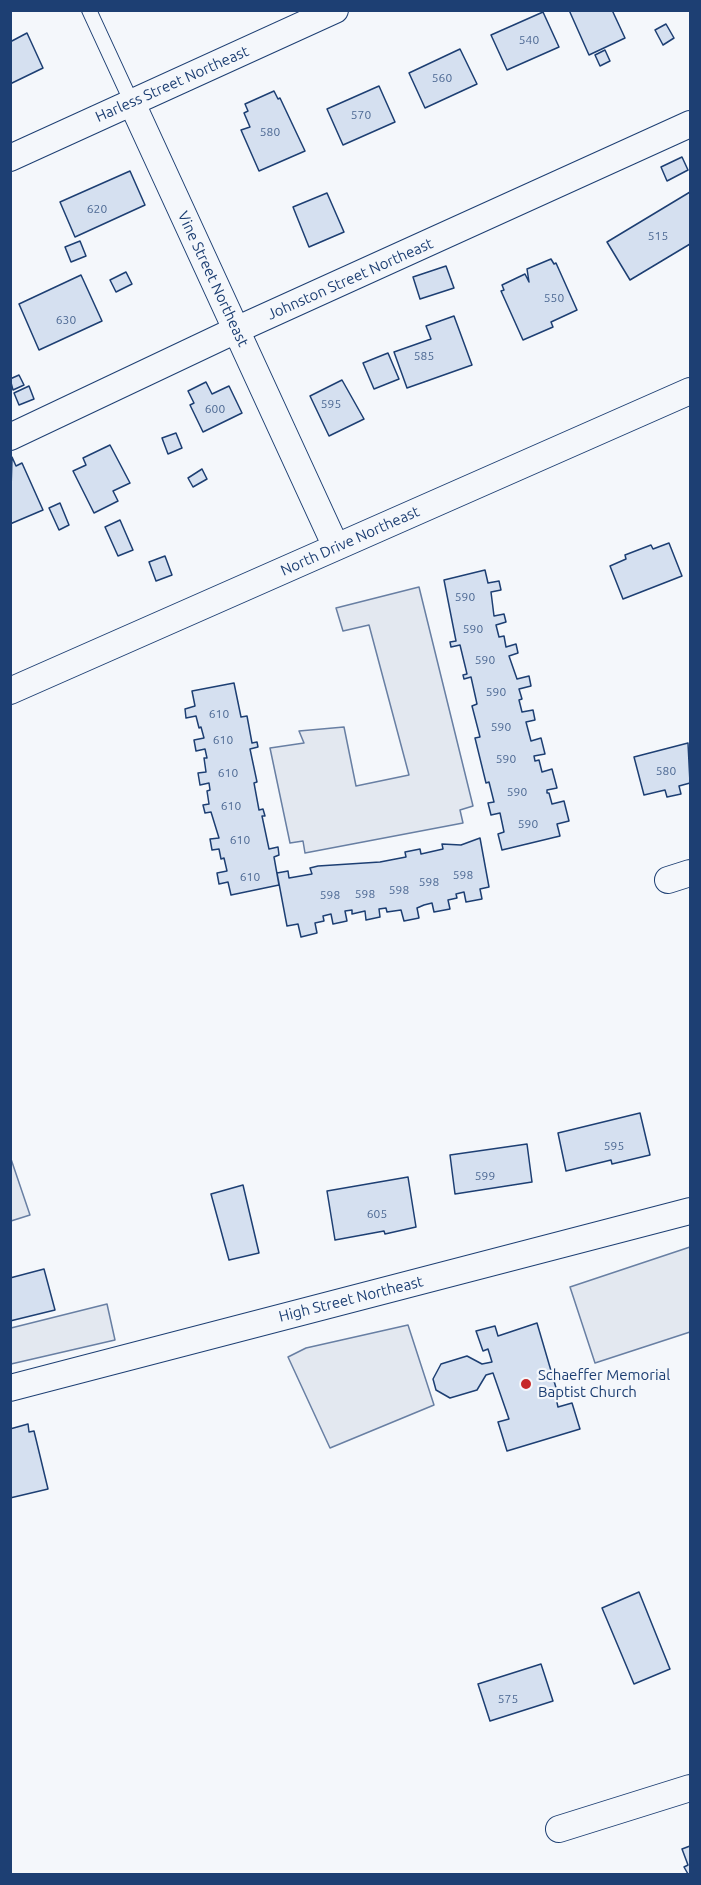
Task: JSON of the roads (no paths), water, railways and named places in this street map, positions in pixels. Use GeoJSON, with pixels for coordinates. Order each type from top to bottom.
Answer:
{"type":"FeatureCollection","features":[{"type":"Feature","properties":{"kind":"street","name":"Harless Street Northeast"},"geometry":{"type":"LineString","coordinates":[[10,158],[335,10]]}},
{"type":"Feature","properties":{"kind":"street","name":"Vine Street Northeast"},"geometry":{"type":"LineString","coordinates":[[131,101],[336,547]]}},
{"type":"Feature","properties":{"kind":"street","name":"Johnston Street Northeast"},"geometry":{"type":"LineString","coordinates":[[10,437],[236,330],[690,124]]}},
{"type":"Feature","properties":{"kind":"street","name":"North Drive Northeast"},"geometry":{"type":"LineString","coordinates":[[10,691],[690,391]]}},
{"type":"Feature","properties":{"kind":"street","name":"High Street Northeast"},"geometry":{"type":"LineString","coordinates":[[10,1388],[690,1211]]}},
{"type":"Feature","properties":{"kind":"street"},"geometry":{"type":"LineString","coordinates":[[559,1829],[690,1788]]}},
{"type":"Feature","properties":{"kind":"lane","name":"Vine Street Northeast"},"geometry":{"type":"LineString","coordinates":[[89,10],[131,101]]}},
{"type":"Feature","properties":{"kind":"place","name":"Schaeffer Memorial Baptist Church"},"geometry":{"type":"Point","coordinates":[526,1384]}}]}
